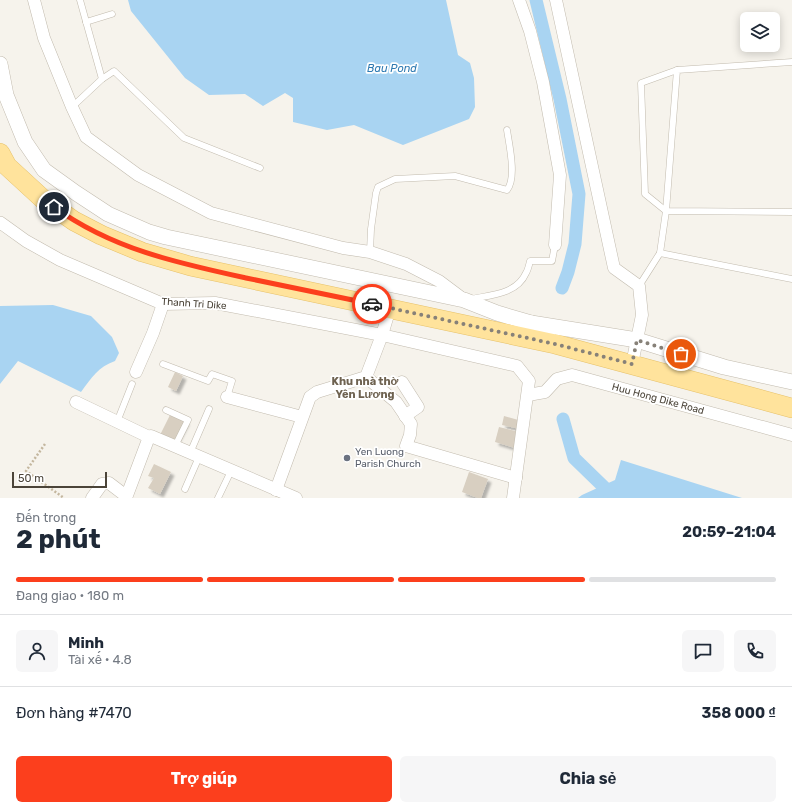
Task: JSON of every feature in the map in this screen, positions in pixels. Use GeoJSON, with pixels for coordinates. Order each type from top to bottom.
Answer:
{"type":"FeatureCollection","features":[{"type":"Feature","properties":{"kind":"main road"},"geometry":{"type":"LineString","coordinates":[[0,153],[7,166],[12,171],[44,200],[74,221],[101,235],[142,252],[190,266],[555,344],[792,408]]}},
{"type":"Feature","properties":{"kind":"street"},"geometry":{"type":"LineString","coordinates":[[34,0],[44,38],[86,137],[138,175],[212,213],[343,248],[370,252],[406,264],[440,281],[464,300]]}},
{"type":"Feature","properties":{"kind":"street"},"geometry":{"type":"LineString","coordinates":[[519,0],[530,31],[541,74],[560,175],[555,245]]}},
{"type":"Feature","properties":{"kind":"street"},"geometry":{"type":"LineString","coordinates":[[556,0],[614,268],[639,286],[642,315],[632,364]]}},
{"type":"Feature","properties":{"kind":"street"},"geometry":{"type":"LineString","coordinates":[[0,64],[6,95],[25,142],[44,170],[108,214],[149,232],[166,237],[464,300],[496,313],[530,323],[637,340],[724,368],[792,382]]}},
{"type":"Feature","properties":{"kind":"street","name":"Thanh Tri Dike"},"geometry":{"type":"LineString","coordinates":[[0,223],[26,241],[60,260],[163,304],[215,303],[382,335],[517,366],[529,381],[513,498]]}},
{"type":"Feature","properties":{"kind":"street"},"geometry":{"type":"LineString","coordinates":[[136,372],[153,333],[163,304]]}},
{"type":"Feature","properties":{"kind":"street"},"geometry":{"type":"LineString","coordinates":[[366,377],[382,335],[390,308]]}},
{"type":"Feature","properties":{"kind":"street"},"geometry":{"type":"LineString","coordinates":[[530,323],[555,344]]}},
{"type":"Feature","properties":{"kind":"street","name":"Huu Hong Dike Road"},"geometry":{"type":"LineString","coordinates":[[528,395],[545,392],[557,379],[572,375],[792,435]]}},
{"type":"Feature","properties":{"kind":"street"},"geometry":{"type":"LineString","coordinates":[[366,377],[396,402],[411,424],[410,435],[406,446],[516,478]]}},
{"type":"Feature","properties":{"kind":"street"},"geometry":{"type":"LineString","coordinates":[[276,490],[310,397],[317,392],[366,377]]}},
{"type":"Feature","properties":{"kind":"street"},"geometry":{"type":"LineString","coordinates":[[402,382],[418,407],[405,416]]}},
{"type":"Feature","properties":{"kind":"street"},"geometry":{"type":"LineString","coordinates":[[227,397],[302,418]]}},
{"type":"Feature","properties":{"kind":"street"},"geometry":{"type":"LineString","coordinates":[[76,402],[148,437],[151,436],[296,498]]}},
{"type":"Feature","properties":{"kind":"street"},"geometry":{"type":"LineString","coordinates":[[92,498],[102,484],[108,483],[126,497],[148,437]]}},
{"type":"Feature","properties":{"kind":"lane"},"geometry":{"type":"LineString","coordinates":[[80,0],[102,79]]}},
{"type":"Feature","properties":{"kind":"lane"},"geometry":{"type":"LineString","coordinates":[[86,22],[112,14]]}},
{"type":"Feature","properties":{"kind":"lane"},"geometry":{"type":"LineString","coordinates":[[792,62],[677,70],[641,83],[645,194],[666,211],[792,212]]}},
{"type":"Feature","properties":{"kind":"lane"},"geometry":{"type":"LineString","coordinates":[[639,286],[660,253],[666,211],[677,70]]}},
{"type":"Feature","properties":{"kind":"lane"},"geometry":{"type":"LineString","coordinates":[[72,107],[102,79],[114,71],[184,138],[260,168]]}},
{"type":"Feature","properties":{"kind":"lane"},"geometry":{"type":"LineString","coordinates":[[370,252],[371,229],[378,187],[395,179],[455,176],[507,190],[511,186],[512,180],[511,154],[507,130]]}},
{"type":"Feature","properties":{"kind":"lane"},"geometry":{"type":"LineString","coordinates":[[464,300],[503,292],[518,285],[526,273],[530,261],[552,261],[555,245]]}},
{"type":"Feature","properties":{"kind":"lane"},"geometry":{"type":"LineString","coordinates":[[660,253],[792,278]]}},
{"type":"Feature","properties":{"kind":"lane"},"geometry":{"type":"LineString","coordinates":[[163,364],[208,381],[212,374],[232,381],[227,397]]}},
{"type":"Feature","properties":{"kind":"lane"},"geometry":{"type":"LineString","coordinates":[[117,422],[132,384]]}},
{"type":"Feature","properties":{"kind":"lane"},"geometry":{"type":"LineString","coordinates":[[185,489],[209,409]]}},
{"type":"Feature","properties":{"kind":"lane"},"geometry":{"type":"LineString","coordinates":[[166,410],[188,420],[175,446]]}},
{"type":"Feature","properties":{"kind":"lane"},"geometry":{"type":"LineString","coordinates":[[218,498],[231,471]]}},
{"type":"Feature","properties":{"kind":"path"},"geometry":{"type":"LineString","coordinates":[[45,444],[26,471],[64,498]]}},
{"type":"Feature","properties":{"kind":"water","name":"Bau Pond"},"geometry":{"type":"Polygon","coordinates":[[[128,0],[446,0],[458,55],[470,63],[474,78],[475,107],[469,119],[403,145],[354,125],[327,130],[293,122],[293,98],[285,93],[263,106],[245,94],[209,95],[185,78],[131,11],[128,0]]]}},
{"type":"Feature","properties":{"kind":"water"},"geometry":{"type":"Polygon","coordinates":[[[53,305],[91,316],[112,337],[119,353],[115,361],[100,369],[81,392],[18,361],[0,384],[0,306],[53,305]]]}},
{"type":"Feature","properties":{"kind":"water"},"geometry":{"type":"Polygon","coordinates":[[[621,460],[742,498],[578,498],[615,480],[621,460]]]}},
{"type":"Feature","properties":{"kind":"building"},"geometry":{"type":"Polygon","coordinates":[[[175,372],[183,376],[176,391],[168,387],[175,372]]]}},
{"type":"Feature","properties":{"kind":"building"},"geometry":{"type":"Polygon","coordinates":[[[171,413],[186,421],[175,442],[160,435],[171,413]]]}},
{"type":"Feature","properties":{"kind":"building"},"geometry":{"type":"Polygon","coordinates":[[[504,416],[522,421],[520,429],[502,425],[504,416]]]}},
{"type":"Feature","properties":{"kind":"building"},"geometry":{"type":"Polygon","coordinates":[[[499,427],[519,432],[515,448],[495,442],[499,427]]]}},
{"type":"Feature","properties":{"kind":"building"},"geometry":{"type":"Polygon","coordinates":[[[154,464],[171,472],[160,494],[148,488],[154,478],[148,476],[154,464]]]}},
{"type":"Feature","properties":{"kind":"building"},"geometry":{"type":"Polygon","coordinates":[[[469,472],[488,479],[481,498],[462,492],[469,472]]]}},
{"type":"Feature","properties":{"kind":"waterway"},"geometry":{"type":"LineString","coordinates":[[536,0],[560,99],[579,194],[575,244],[568,272],[562,288]]}},
{"type":"Feature","properties":{"kind":"waterway"},"geometry":{"type":"LineString","coordinates":[[563,419],[574,458],[608,491]]}},
{"type":"Feature","properties":{"kind":"way so far"},"geometry":{"type":"LineString","coordinates":[[372,304],[555,344],[632,364],[637,340],[681,354]]}},
{"type":"Feature","properties":{"kind":"place","name":"Yen Luong Parish Church"},"geometry":{"type":"Point","coordinates":[347,458]}},
{"type":"Feature","properties":{"kind":"district","name":"Khu nhà thờ Yên Lương"},"geometry":{"type":"Point","coordinates":[365,387]}},
{"type":"Feature","properties":{"kind":"route"},"geometry":{"type":"LineString","coordinates":[[54,207],[74,221],[101,235],[142,252],[190,266],[372,304]]}}]}
